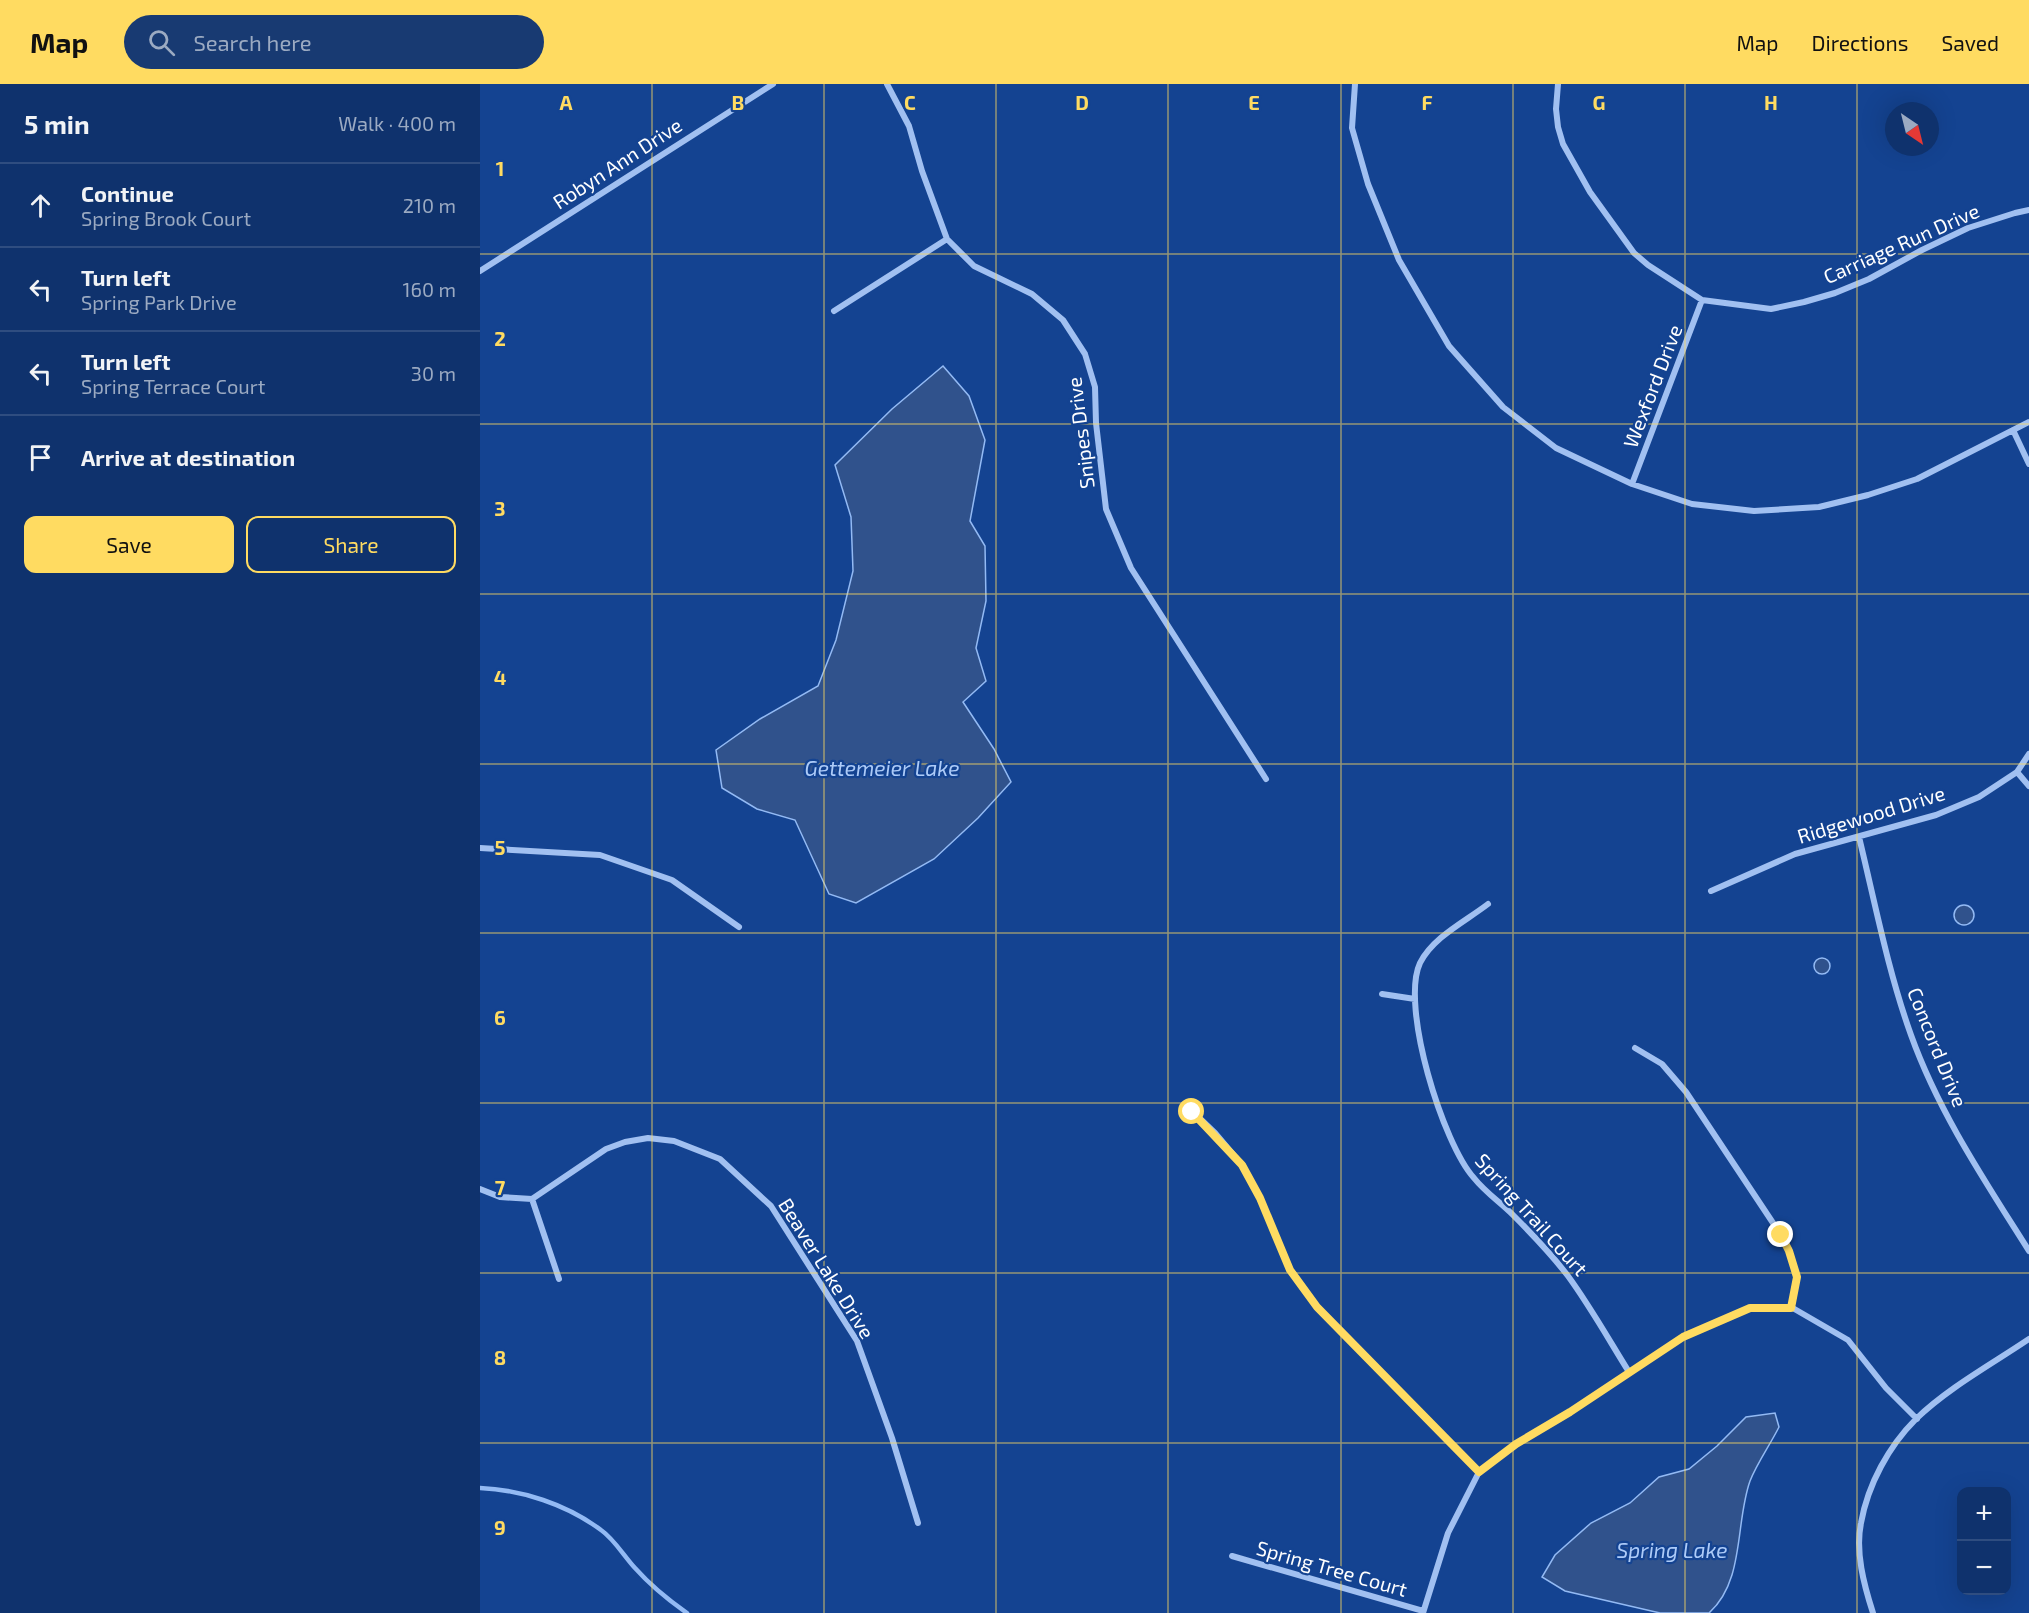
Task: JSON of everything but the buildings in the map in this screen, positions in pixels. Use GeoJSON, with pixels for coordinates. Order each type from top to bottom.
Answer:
{"type":"FeatureCollection","features":[{"type":"Feature","properties":{"kind":"street","name":"Robyn Ann Drive"},"geometry":{"type":"LineString","coordinates":[[480,271],[773,84]]}},
{"type":"Feature","properties":{"kind":"street","name":"Snipes Drive"},"geometry":{"type":"LineString","coordinates":[[887,84],[909,126],[922,171],[947,239],[974,266],[1032,294],[1048,307],[1063,320],[1085,354],[1095,387],[1096,423],[1106,509],[1131,568],[1266,779]]}},
{"type":"Feature","properties":{"kind":"street"},"geometry":{"type":"LineString","coordinates":[[1355,84],[1352,128],[1368,184],[1399,260],[1449,346],[1503,407],[1556,448],[1632,484],[1692,504],[1754,512],[1819,507],[1868,495],[1917,479],[2029,422]]}},
{"type":"Feature","properties":{"kind":"street","name":"Carriage Run Drive"},"geometry":{"type":"LineString","coordinates":[[1558,84],[1556,109],[1563,144],[1590,192],[1634,253],[1648,265],[1702,300],[1772,309],[1814,299],[1869,279],[1968,228],[2029,210]]}},
{"type":"Feature","properties":{"kind":"street"},"geometry":{"type":"LineString","coordinates":[[834,311],[947,239]]}},
{"type":"Feature","properties":{"kind":"street","name":"Wexford Drive"},"geometry":{"type":"LineString","coordinates":[[1632,484],[1702,300]]}},
{"type":"Feature","properties":{"kind":"street"},"geometry":{"type":"LineString","coordinates":[[2013,430],[2029,464]]}},
{"type":"Feature","properties":{"kind":"street","name":"Ridgewood Drive"},"geometry":{"type":"LineString","coordinates":[[1711,891],[1795,854],[1936,815],[1978,797],[2017,772],[2029,754]]}},
{"type":"Feature","properties":{"kind":"street"},"geometry":{"type":"LineString","coordinates":[[2017,772],[2029,786]]}},
{"type":"Feature","properties":{"kind":"street","name":"Concord Drive"},"geometry":{"type":"LineString","coordinates":[[1859,837],[1896,990],[1912,1037],[1931,1083],[1961,1144],[2029,1251]]}},
{"type":"Feature","properties":{"kind":"street"},"geometry":{"type":"LineString","coordinates":[[480,848],[600,855],[672,880],[739,927]]}},
{"type":"Feature","properties":{"kind":"street","name":"Spring Trail Court"},"geometry":{"type":"LineString","coordinates":[[1488,904],[1436,942],[1420,963],[1415,988],[1420,1040],[1437,1102],[1456,1152],[1473,1178],[1514,1215],[1568,1275],[1629,1372]]}},
{"type":"Feature","properties":{"kind":"street"},"geometry":{"type":"LineString","coordinates":[[1382,994],[1415,999]]}},
{"type":"Feature","properties":{"kind":"street"},"geometry":{"type":"LineString","coordinates":[[1635,1048],[1662,1064],[1686,1092],[1781,1235],[1797,1277],[1791,1308]]}},
{"type":"Feature","properties":{"kind":"street"},"geometry":{"type":"LineString","coordinates":[[1192,1112],[1242,1165],[1260,1198],[1290,1270],[1317,1307],[1479,1472]]}},
{"type":"Feature","properties":{"kind":"street","name":"Beaver Lake Drive"},"geometry":{"type":"LineString","coordinates":[[532,1199],[606,1149],[648,1138],[674,1141],[720,1160],[771,1206],[857,1341],[892,1438],[918,1524]]}},
{"type":"Feature","properties":{"kind":"street"},"geometry":{"type":"LineString","coordinates":[[480,1189],[501,1197],[532,1199],[559,1279]]}},
{"type":"Feature","properties":{"kind":"street"},"geometry":{"type":"LineString","coordinates":[[1423,1612],[1448,1533],[1479,1472],[1516,1444],[1570,1412],[1683,1337],[1750,1308],[1791,1308],[1848,1340],[1886,1388],[1917,1419]]}},
{"type":"Feature","properties":{"kind":"street"},"geometry":{"type":"LineString","coordinates":[[1873,1613],[1866,1591],[1860,1557],[1860,1524],[1876,1475],[1894,1445],[1917,1419],[1942,1398],[2029,1339]]}},
{"type":"Feature","properties":{"kind":"street","name":"Spring Tree Court"},"geometry":{"type":"LineString","coordinates":[[1232,1556],[1423,1612]]}},
{"type":"Feature","properties":{"kind":"water","name":"Gettemeier Lake"},"geometry":{"type":"Polygon","coordinates":[[[943,366],[969,396],[985,440],[970,521],[985,546],[986,601],[976,648],[986,681],[963,702],[994,749],[1011,782],[978,818],[934,859],[856,903],[829,894],[795,820],[757,809],[722,788],[716,750],[760,719],[818,686],[836,640],[853,571],[851,517],[835,465],[892,409],[943,366]]]}},
{"type":"Feature","properties":{"kind":"water"},"geometry":{"type":"Polygon","coordinates":[[[1964,905],[1971,908],[1974,915],[1971,922],[1964,925],[1957,922],[1954,915],[1957,908],[1964,905]]]}},
{"type":"Feature","properties":{"kind":"water"},"geometry":{"type":"Polygon","coordinates":[[[1819,958],[1825,958],[1830,966],[1828,972],[1819,974],[1814,969],[1814,963],[1819,958]]]}},
{"type":"Feature","properties":{"kind":"water","name":"Spring Lake"},"geometry":{"type":"Polygon","coordinates":[[[1775,1413],[1779,1427],[1756,1468],[1745,1497],[1734,1568],[1720,1600],[1709,1613],[1660,1613],[1565,1591],[1542,1577],[1555,1555],[1591,1523],[1630,1503],[1659,1477],[1689,1469],[1717,1446],[1746,1417],[1775,1413]]]}},
{"type":"Feature","properties":{"kind":"waterway"},"geometry":{"type":"LineString","coordinates":[[480,1488],[528,1495],[558,1506],[587,1521],[610,1538],[653,1586],[687,1613]]}},
{"type":"Feature","properties":{"kind":"route"},"geometry":{"type":"LineString","coordinates":[[1192,1112],[1215,1133],[1242,1165],[1260,1198],[1290,1270],[1317,1307],[1479,1472],[1516,1444],[1570,1412],[1683,1337],[1750,1308],[1791,1308],[1797,1277],[1781,1235]]}}]}
